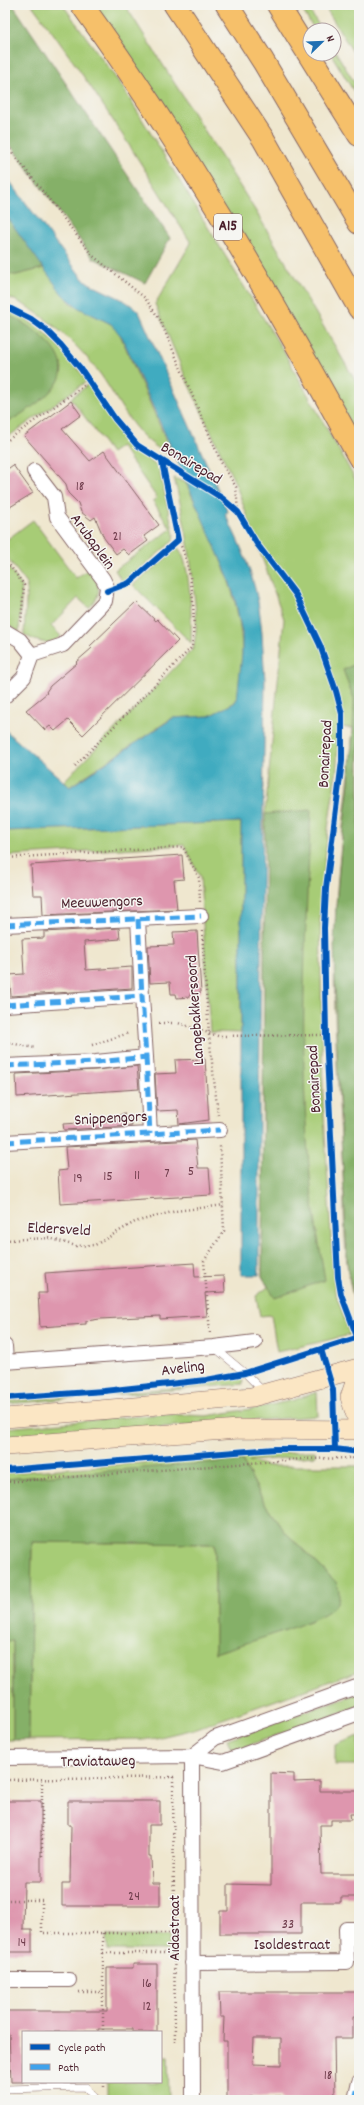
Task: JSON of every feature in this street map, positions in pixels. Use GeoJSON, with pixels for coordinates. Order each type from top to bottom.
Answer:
{"type":"FeatureCollection","features":[{"type":"Feature","properties":{"kind":"highway","name":"A15"},"geometry":{"type":"LineString","coordinates":[[82,5],[135,80],[198,178],[261,282],[359,457]]}},
{"type":"Feature","properties":{"kind":"highway"},"geometry":{"type":"LineString","coordinates":[[175,5],[264,140],[359,308]]}},
{"type":"Feature","properties":{"kind":"highway"},"geometry":{"type":"LineString","coordinates":[[227,5],[263,61],[359,223]]}},
{"type":"Feature","properties":{"kind":"highway"},"geometry":{"type":"LineString","coordinates":[[278,5],[359,135]]}},
{"type":"Feature","properties":{"kind":"main road","name":"Aveling"},"geometry":{"type":"LineString","coordinates":[[5,1418],[222,1400],[266,1393],[359,1370]]}},
{"type":"Feature","properties":{"kind":"main road"},"geometry":{"type":"LineString","coordinates":[[359,1370],[350,1397],[359,1425]]}},
{"type":"Feature","properties":{"kind":"main road"},"geometry":{"type":"LineString","coordinates":[[5,1446],[239,1429],[359,1430]]}},
{"type":"Feature","properties":{"kind":"street","name":"Arubaplein"},"geometry":{"type":"LineString","coordinates":[[32,655],[63,645],[105,601],[107,591],[103,579],[57,517],[54,497],[34,471]]}},
{"type":"Feature","properties":{"kind":"street"},"geometry":{"type":"LineString","coordinates":[[5,631],[20,640],[32,655],[24,677],[5,696]]}},
{"type":"Feature","properties":{"kind":"street","name":"Meeuwengors"},"geometry":{"type":"LineString","coordinates":[[5,925],[201,916]]}},
{"type":"Feature","properties":{"kind":"street"},"geometry":{"type":"LineString","coordinates":[[138,919],[150,1134]]}},
{"type":"Feature","properties":{"kind":"street"},"geometry":{"type":"LineString","coordinates":[[5,1005],[142,996]]}},
{"type":"Feature","properties":{"kind":"street"},"geometry":{"type":"LineString","coordinates":[[5,1066],[96,1062],[146,1057]]}},
{"type":"Feature","properties":{"kind":"street","name":"Snippengors"},"geometry":{"type":"LineString","coordinates":[[5,1142],[220,1130]]}},
{"type":"Feature","properties":{"kind":"street","name":"Aveling"},"geometry":{"type":"LineString","coordinates":[[6,1362],[213,1347],[255,1342]]}},
{"type":"Feature","properties":{"kind":"street"},"geometry":{"type":"LineString","coordinates":[[5,1346],[6,1362]]}},
{"type":"Feature","properties":{"kind":"street"},"geometry":{"type":"LineString","coordinates":[[192,1756],[215,1738],[359,1686]]}},
{"type":"Feature","properties":{"kind":"street","name":"Traviataweg"},"geometry":{"type":"LineString","coordinates":[[5,1758],[192,1756],[223,1762],[359,1713]]}},
{"type":"Feature","properties":{"kind":"street","name":"Aïdastraat"},"geometry":{"type":"LineString","coordinates":[[192,1756],[193,2100]]}},
{"type":"Feature","properties":{"kind":"street","name":"Isoldestraat"},"geometry":{"type":"LineString","coordinates":[[192,1963],[347,1962],[346,1929],[359,1929]]}},
{"type":"Feature","properties":{"kind":"street"},"geometry":{"type":"LineString","coordinates":[[5,1980],[69,1980]]}},
{"type":"Feature","properties":{"kind":"street"},"geometry":{"type":"LineString","coordinates":[[355,2100],[359,2082]]}},
{"type":"Feature","properties":{"kind":"lane"},"geometry":{"type":"LineString","coordinates":[[213,1347],[245,1373],[266,1393]]}},
{"type":"Feature","properties":{"kind":"lane"},"geometry":{"type":"LineString","coordinates":[[5,2089],[86,2087],[96,2100]]}},
{"type":"Feature","properties":{"kind":"path"},"geometry":{"type":"LineString","coordinates":[[5,143],[92,255],[145,298],[160,320],[221,462],[236,487],[238,512]]}},
{"type":"Feature","properties":{"kind":"path"},"geometry":{"type":"LineString","coordinates":[[86,375],[95,389]]}},
{"type":"Feature","properties":{"kind":"path"},"geometry":{"type":"LineString","coordinates":[[5,442],[90,381]]}},
{"type":"Feature","properties":{"kind":"path"},"geometry":{"type":"LineString","coordinates":[[75,766],[192,647],[194,628],[189,577],[185,554],[178,540],[178,532]]}},
{"type":"Feature","properties":{"kind":"path"},"geometry":{"type":"LineString","coordinates":[[170,548],[178,540]]}},
{"type":"Feature","properties":{"kind":"path"},"geometry":{"type":"LineString","coordinates":[[5,559],[24,585],[20,640]]}},
{"type":"Feature","properties":{"kind":"path"},"geometry":{"type":"LineString","coordinates":[[86,1048],[144,1028],[171,1022],[209,1034],[227,1036],[326,1036]]}},
{"type":"Feature","properties":{"kind":"path"},"geometry":{"type":"LineString","coordinates":[[5,1042],[39,1049]]}},
{"type":"Feature","properties":{"kind":"path"},"geometry":{"type":"LineString","coordinates":[[5,1482],[302,1459],[352,1458],[359,1460]]}},
{"type":"Feature","properties":{"kind":"path"},"geometry":{"type":"LineString","coordinates":[[42,1780],[42,1856]]}},
{"type":"Feature","properties":{"kind":"path"},"geometry":{"type":"LineString","coordinates":[[5,1900],[42,1900],[42,1933],[174,1933]]}},
{"type":"Feature","properties":{"kind":"path"},"geometry":{"type":"LineString","coordinates":[[103,1933],[103,2031]]}},
{"type":"Feature","properties":{"kind":"path"},"geometry":{"type":"LineString","coordinates":[[103,1953],[174,1953],[192,1963]]}},
{"type":"Feature","properties":{"kind":"green space"},"geometry":{"type":"Polygon","coordinates":[[[5,5],[13,5],[170,238],[145,283],[93,258],[5,138],[5,5]]]}},
{"type":"Feature","properties":{"kind":"green space"},"geometry":{"type":"Polygon","coordinates":[[[32,5],[63,5],[123,88],[284,352],[359,486],[359,1316],[350,1282],[345,1245],[334,972],[337,884],[353,728],[338,727],[337,768],[328,828],[320,914],[323,1098],[335,1291],[350,1335],[277,1352],[271,1315],[260,1316],[256,1296],[268,1287],[262,1276],[265,814],[284,619],[236,485],[188,383],[155,304],[191,243],[134,152],[94,92],[32,5]]]}},
{"type":"Feature","properties":{"kind":"green space"},"geometry":{"type":"Polygon","coordinates":[[[90,5],[125,5],[255,210],[359,387],[359,443],[90,5]]]}},
{"type":"Feature","properties":{"kind":"green space"},"geometry":{"type":"Polygon","coordinates":[[[299,5],[306,5],[317,22],[310,22],[299,5]]]}},
{"type":"Feature","properties":{"kind":"green space"},"geometry":{"type":"Polygon","coordinates":[[[324,5],[359,5],[359,62],[342,34],[342,22],[334,22],[324,5]]]}},
{"type":"Feature","properties":{"kind":"green space"},"geometry":{"type":"Polygon","coordinates":[[[336,62],[342,62],[359,90],[359,100],[336,62]]]}},
{"type":"Feature","properties":{"kind":"green space"},"geometry":{"type":"Polygon","coordinates":[[[5,214],[44,268],[16,275],[12,275],[5,270],[5,214]]]}},
{"type":"Feature","properties":{"kind":"green space"},"geometry":{"type":"Polygon","coordinates":[[[44,268],[70,303],[111,324],[118,330],[173,456],[160,449],[139,432],[101,375],[70,340],[31,309],[5,296],[5,270],[16,275],[44,268]]]}},
{"type":"Feature","properties":{"kind":"green space"},"geometry":{"type":"Polygon","coordinates":[[[5,310],[17,314],[40,329],[71,360],[87,381],[5,439],[5,310]]]}},
{"type":"Feature","properties":{"kind":"green space"},"geometry":{"type":"Polygon","coordinates":[[[5,313],[37,332],[56,351],[61,362],[61,373],[56,385],[45,397],[5,424],[5,313]]]}},
{"type":"Feature","properties":{"kind":"green space"},"geometry":{"type":"Polygon","coordinates":[[[89,384],[135,449],[159,468],[174,535],[173,541],[123,583],[115,570],[171,529],[153,501],[157,498],[121,446],[111,453],[71,398],[89,384]]]}},
{"type":"Feature","properties":{"kind":"green space"},"geometry":{"type":"Polygon","coordinates":[[[174,478],[186,483],[210,535],[231,587],[238,614],[242,641],[242,670],[237,699],[234,703],[209,716],[172,718],[69,787],[64,781],[193,649],[196,635],[196,622],[193,579],[187,535],[174,478]]]}},
{"type":"Feature","properties":{"kind":"green space"},"geometry":{"type":"Polygon","coordinates":[[[33,520],[76,578],[89,569],[98,584],[98,593],[89,608],[78,598],[51,626],[61,636],[52,642],[47,643],[24,635],[27,584],[5,555],[5,541],[33,520]]]}},
{"type":"Feature","properties":{"kind":"green space"},"geometry":{"type":"Polygon","coordinates":[[[178,548],[186,565],[190,593],[191,643],[133,585],[178,548]]]}},
{"type":"Feature","properties":{"kind":"green space"},"geometry":{"type":"Polygon","coordinates":[[[5,563],[22,586],[19,632],[5,623],[5,563]]]}},
{"type":"Feature","properties":{"kind":"green space"},"geometry":{"type":"Polygon","coordinates":[[[359,662],[359,1316],[348,1273],[338,1072],[334,944],[341,847],[349,784],[354,699],[343,670],[359,662]]]}},
{"type":"Feature","properties":{"kind":"green space"},"geometry":{"type":"Polygon","coordinates":[[[311,810],[304,998],[305,1093],[312,1199],[325,1280],[275,1298],[262,1276],[265,814],[311,810]]]}},
{"type":"Feature","properties":{"kind":"green space"},"geometry":{"type":"Polygon","coordinates":[[[241,822],[241,1033],[210,1032],[200,877],[184,845],[5,856],[5,831],[241,822]]]}},
{"type":"Feature","properties":{"kind":"green space"},"geometry":{"type":"Polygon","coordinates":[[[242,1377],[243,1384],[5,1404],[5,1401],[186,1387],[242,1377]]]}},
{"type":"Feature","properties":{"kind":"green space"},"geometry":{"type":"Polygon","coordinates":[[[317,1392],[318,1416],[5,1438],[5,1428],[163,1414],[206,1416],[257,1408],[294,1400],[317,1392]]]}},
{"type":"Feature","properties":{"kind":"green space"},"geometry":{"type":"Polygon","coordinates":[[[315,1451],[315,1456],[249,1461],[269,1466],[357,1466],[359,1471],[359,1671],[194,1729],[152,1739],[29,1740],[32,1542],[215,1544],[215,1653],[309,1621],[333,1607],[336,1582],[285,1532],[264,1502],[243,1461],[5,1479],[5,1473],[315,1451]]]}},
{"type":"Feature","properties":{"kind":"green space"},"geometry":{"type":"Polygon","coordinates":[[[242,1460],[264,1502],[285,1532],[336,1582],[339,1594],[338,1601],[334,1607],[325,1613],[295,1627],[215,1653],[215,1544],[32,1542],[29,1740],[13,1740],[13,1641],[5,1641],[5,1479],[242,1460]]]}},
{"type":"Feature","properties":{"kind":"green space"},"geometry":{"type":"Polygon","coordinates":[[[5,1641],[13,1641],[13,1740],[5,1740],[5,1641]]]}},
{"type":"Feature","properties":{"kind":"green space"},"geometry":{"type":"Polygon","coordinates":[[[359,1693],[359,1706],[232,1751],[227,1739],[359,1693]]]}},
{"type":"Feature","properties":{"kind":"green space"},"geometry":{"type":"Polygon","coordinates":[[[359,1736],[359,1765],[335,1765],[335,1745],[359,1736]]]}},
{"type":"Feature","properties":{"kind":"green space"},"geometry":{"type":"Polygon","coordinates":[[[106,1936],[169,1936],[169,1950],[107,1950],[106,1936]]]}},
{"type":"Feature","properties":{"kind":"green space"},"geometry":{"type":"Polygon","coordinates":[[[162,2057],[168,2057],[169,2100],[107,2100],[107,2083],[162,2083],[162,2057]]]}},
{"type":"Feature","properties":{"kind":"water"},"geometry":{"type":"Polygon","coordinates":[[[5,175],[83,279],[126,302],[139,312],[228,512],[225,514],[242,550],[255,589],[261,623],[265,680],[259,1099],[259,1275],[241,1275],[241,822],[5,831],[5,730],[70,787],[173,718],[209,716],[234,703],[237,699],[242,654],[242,633],[235,599],[227,574],[122,337],[111,324],[79,308],[62,294],[5,214],[5,175]]]}},
{"type":"Feature","properties":{"kind":"building"},"geometry":{"type":"Polygon","coordinates":[[[71,401],[81,415],[62,429],[90,461],[104,451],[159,525],[144,536],[148,541],[129,555],[123,549],[116,554],[104,538],[95,517],[91,520],[81,512],[78,503],[68,493],[66,484],[24,436],[71,401]]]}},
{"type":"Feature","properties":{"kind":"building"},"geometry":{"type":"Polygon","coordinates":[[[13,465],[33,493],[5,510],[5,471],[13,465]]]}},
{"type":"Feature","properties":{"kind":"building"},"geometry":{"type":"Polygon","coordinates":[[[136,602],[156,621],[157,619],[178,641],[83,735],[68,720],[55,731],[50,726],[45,730],[26,710],[47,693],[46,692],[50,686],[77,663],[76,662],[92,648],[90,646],[136,602]]]}},
{"type":"Feature","properties":{"kind":"building"},"geometry":{"type":"Polygon","coordinates":[[[182,855],[184,879],[174,880],[177,909],[43,915],[42,895],[33,895],[31,865],[182,855]]]}},
{"type":"Feature","properties":{"kind":"building"},"geometry":{"type":"Polygon","coordinates":[[[119,928],[120,939],[84,942],[86,970],[132,967],[132,988],[11,996],[9,975],[24,974],[22,939],[44,938],[44,932],[119,928]]]}},
{"type":"Feature","properties":{"kind":"building"},"geometry":{"type":"Polygon","coordinates":[[[197,931],[201,992],[191,993],[189,997],[177,998],[176,994],[171,994],[170,982],[150,983],[148,946],[174,945],[173,932],[197,931]]]}},
{"type":"Feature","properties":{"kind":"building"},"geometry":{"type":"Polygon","coordinates":[[[205,1059],[209,1120],[179,1124],[178,1110],[157,1111],[155,1074],[176,1073],[175,1060],[205,1059]]]}},
{"type":"Feature","properties":{"kind":"building"},"geometry":{"type":"Polygon","coordinates":[[[137,1066],[139,1089],[17,1097],[16,1074],[96,1070],[137,1066]]]}},
{"type":"Feature","properties":{"kind":"building"},"geometry":{"type":"Polygon","coordinates":[[[124,1113],[125,1120],[131,1119],[132,1126],[64,1130],[63,1124],[107,1121],[124,1113]]]}},
{"type":"Feature","properties":{"kind":"building"},"geometry":{"type":"Polygon","coordinates":[[[195,1140],[198,1168],[209,1168],[211,1195],[60,1204],[58,1171],[67,1170],[65,1147],[195,1140]]]}},
{"type":"Feature","properties":{"kind":"building"},"geometry":{"type":"Polygon","coordinates":[[[194,1263],[195,1277],[224,1276],[225,1292],[205,1293],[207,1316],[160,1319],[160,1316],[100,1319],[86,1321],[86,1324],[40,1327],[38,1293],[47,1293],[45,1273],[194,1263]]]}},
{"type":"Feature","properties":{"kind":"building"},"geometry":{"type":"Polygon","coordinates":[[[271,1773],[294,1774],[294,1782],[320,1781],[320,1791],[359,1791],[359,1814],[350,1814],[351,1820],[331,1820],[331,1825],[320,1825],[321,1874],[359,1874],[359,1897],[341,1897],[341,1902],[301,1902],[301,1934],[220,1934],[220,1911],[228,1911],[228,1884],[271,1885],[271,1773]]]}},
{"type":"Feature","properties":{"kind":"building"},"geometry":{"type":"Polygon","coordinates":[[[5,1801],[41,1801],[41,1882],[24,1882],[23,1929],[32,1929],[32,1952],[5,1952],[5,1801]]]}},
{"type":"Feature","properties":{"kind":"building"},"geometry":{"type":"Polygon","coordinates":[[[68,1801],[160,1801],[160,1825],[149,1825],[149,1856],[151,1856],[152,1883],[160,1883],[160,1906],[62,1906],[62,1884],[70,1884],[71,1825],[68,1825],[68,1801]]]}},
{"type":"Feature","properties":{"kind":"building"},"geometry":{"type":"Polygon","coordinates":[[[133,1964],[157,1964],[157,2031],[98,2029],[98,2031],[22,2031],[22,2082],[11,2082],[9,2034],[5,2034],[5,2011],[107,2011],[107,1968],[133,1968],[133,1964]]]}},
{"type":"Feature","properties":{"kind":"building"},"geometry":{"type":"Polygon","coordinates":[[[219,1992],[357,1992],[356,2017],[353,2017],[353,2038],[334,2038],[335,2100],[281,2099],[281,2096],[250,2097],[250,2100],[227,2100],[227,2041],[223,2041],[224,2017],[220,2017],[219,1992]],[[254,2038],[253,2064],[281,2065],[281,2038],[254,2038]]]}},
{"type":"Feature","properties":{"kind":"marked path"},"geometry":{"type":"LineString","coordinates":[[5,925],[201,916]]}},
{"type":"Feature","properties":{"kind":"marked path"},"geometry":{"type":"LineString","coordinates":[[138,919],[142,996]]}},
{"type":"Feature","properties":{"kind":"marked path"},"geometry":{"type":"LineString","coordinates":[[5,1005],[142,996],[146,1057],[96,1062],[5,1066]]}},
{"type":"Feature","properties":{"kind":"marked path"},"geometry":{"type":"LineString","coordinates":[[146,1057],[150,1134]]}},
{"type":"Feature","properties":{"kind":"marked path"},"geometry":{"type":"LineString","coordinates":[[5,1142],[220,1130]]}},
{"type":"Feature","properties":{"kind":"marked path"},"geometry":{"type":"LineString","coordinates":[[355,2100],[359,2082]]}},
{"type":"Feature","properties":{"kind":"cycle path","name":"Bonairepad"},"geometry":{"type":"LineString","coordinates":[[5,306],[31,319],[46,330],[60,344],[81,369],[115,419],[137,445],[222,498],[238,512],[257,544],[296,595],[320,645],[336,691],[342,714],[342,761],[326,888],[324,928],[326,1035],[338,1277],[341,1294],[359,1342]]}},
{"type":"Feature","properties":{"kind":"cycle path","name":"Bonairepad"},"geometry":{"type":"LineString","coordinates":[[107,591],[129,583],[178,540],[162,462]]}},
{"type":"Feature","properties":{"kind":"cycle path"},"geometry":{"type":"LineString","coordinates":[[5,1398],[104,1391],[206,1380],[245,1373],[359,1337]]}},
{"type":"Feature","properties":{"kind":"cycle path"},"geometry":{"type":"LineString","coordinates":[[321,1349],[333,1390],[335,1449]]}},
{"type":"Feature","properties":{"kind":"cycle path"},"geometry":{"type":"LineString","coordinates":[[5,1470],[275,1449],[335,1449],[359,1452]]}}]}
